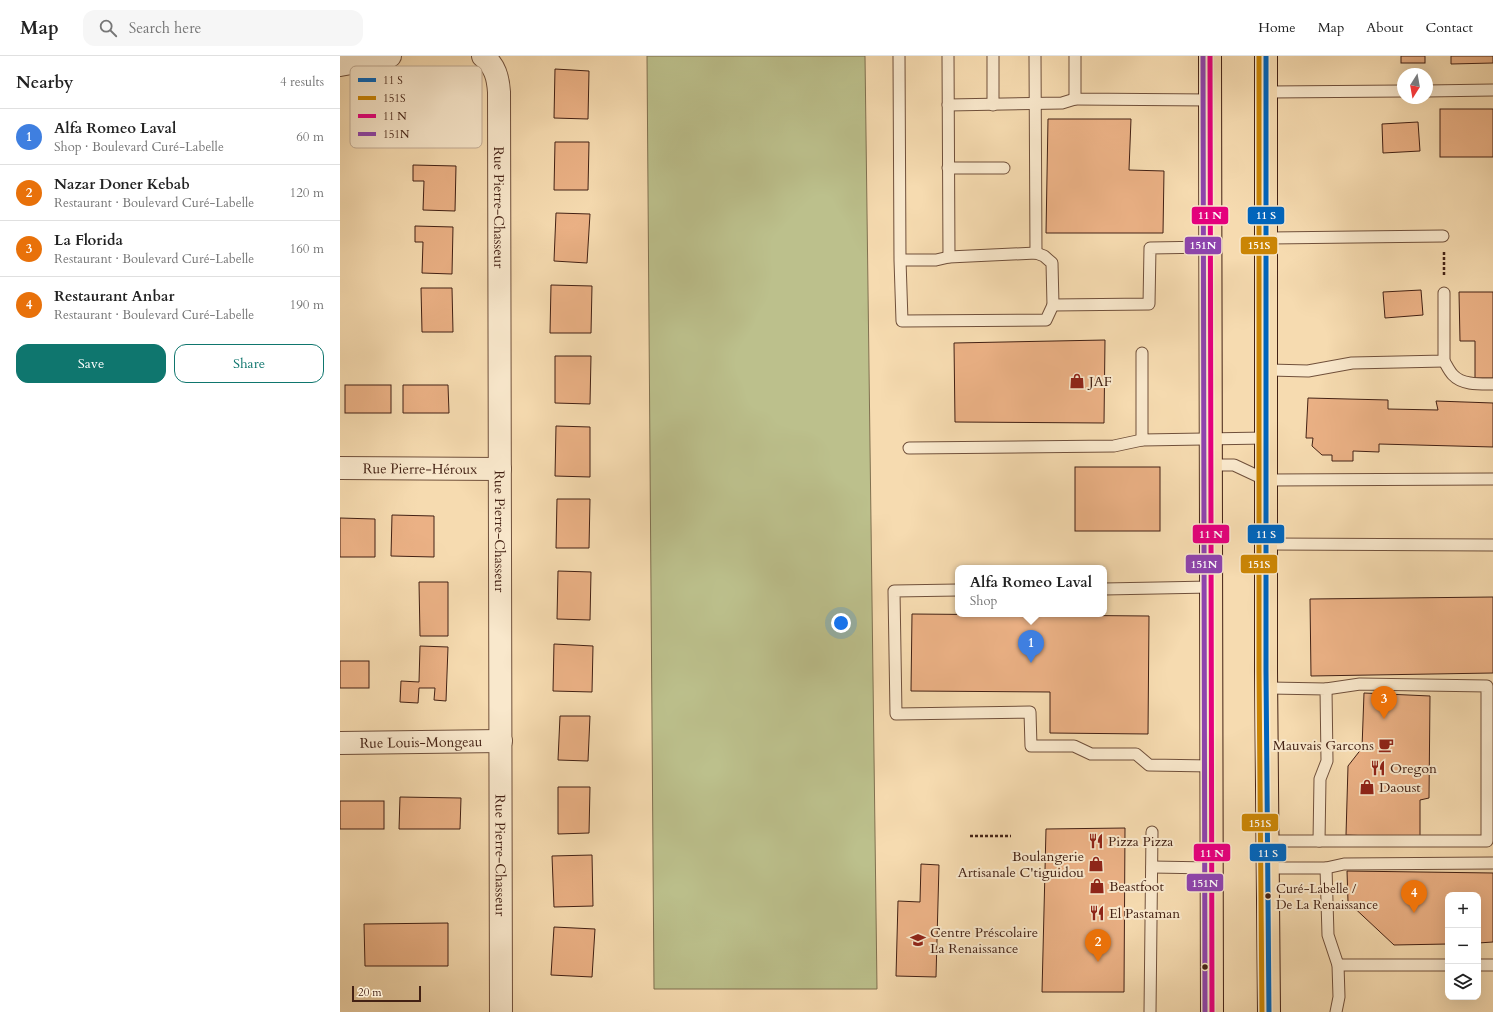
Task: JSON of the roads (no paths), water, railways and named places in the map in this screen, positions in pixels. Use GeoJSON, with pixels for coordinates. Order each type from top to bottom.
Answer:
{"type":"FeatureCollection","features":[{"type":"Feature","properties":{"kind":"main road"},"geometry":{"type":"LineString","coordinates":[[1210,56],[1212,1012]]}},
{"type":"Feature","properties":{"kind":"main road"},"geometry":{"type":"LineString","coordinates":[[1266,56],[1266,544],[1269,1012]]}},
{"type":"Feature","properties":{"kind":"street"},"geometry":{"type":"LineString","coordinates":[[340,65],[390,56]]}},
{"type":"Feature","properties":{"kind":"street","name":"Rue Pierre-Chasseur"},"geometry":{"type":"LineString","coordinates":[[483,56],[494,68],[498,79],[499,92],[501,1012]]}},
{"type":"Feature","properties":{"kind":"street","name":"Rue Pierre-Héroux"},"geometry":{"type":"LineString","coordinates":[[340,468],[500,469]]}},
{"type":"Feature","properties":{"kind":"street","name":"Rue Louis-Mongeau"},"geometry":{"type":"LineString","coordinates":[[340,743],[501,741]]}},
{"type":"Feature","properties":{"kind":"lane"},"geometry":{"type":"LineString","coordinates":[[898,56],[900,260],[902,321],[1046,320],[1053,305],[1052,263],[1044,256],[1036,253],[949,257],[936,260],[900,260]]}},
{"type":"Feature","properties":{"kind":"lane"},"geometry":{"type":"LineString","coordinates":[[948,56],[949,257]]}},
{"type":"Feature","properties":{"kind":"lane"},"geometry":{"type":"LineString","coordinates":[[993,56],[993,104]]}},
{"type":"Feature","properties":{"kind":"lane"},"geometry":{"type":"LineString","coordinates":[[1036,56],[1036,253]]}},
{"type":"Feature","properties":{"kind":"lane"},"geometry":{"type":"LineString","coordinates":[[1075,56],[1075,99]]}},
{"type":"Feature","properties":{"kind":"lane"},"geometry":{"type":"LineString","coordinates":[[1433,91],[1493,90]]}},
{"type":"Feature","properties":{"kind":"lane"},"geometry":{"type":"LineString","coordinates":[[1266,92],[1397,91]]}},
{"type":"Feature","properties":{"kind":"lane"},"geometry":{"type":"LineString","coordinates":[[948,105],[1062,103],[1075,99],[1210,100]]}},
{"type":"Feature","properties":{"kind":"lane"},"geometry":{"type":"LineString","coordinates":[[948,168],[1004,168]]}},
{"type":"Feature","properties":{"kind":"lane"},"geometry":{"type":"LineString","coordinates":[[1266,238],[1444,236]]}},
{"type":"Feature","properties":{"kind":"lane"},"geometry":{"type":"LineString","coordinates":[[1053,305],[1149,304],[1150,248],[1211,247]]}},
{"type":"Feature","properties":{"kind":"lane"},"geometry":{"type":"LineString","coordinates":[[1444,293],[1444,361],[1453,375],[1462,380],[1479,384],[1493,384]]}},
{"type":"Feature","properties":{"kind":"lane"},"geometry":{"type":"LineString","coordinates":[[1142,353],[1142,440]]}},
{"type":"Feature","properties":{"kind":"lane"},"geometry":{"type":"LineString","coordinates":[[1266,370],[1308,371],[1352,363],[1444,361]]}},
{"type":"Feature","properties":{"kind":"lane"},"geometry":{"type":"LineString","coordinates":[[909,448],[1114,446],[1142,440],[1266,438]]}},
{"type":"Feature","properties":{"kind":"lane"},"geometry":{"type":"LineString","coordinates":[[1211,465],[1234,465],[1266,480],[1493,479]]}},
{"type":"Feature","properties":{"kind":"lane"},"geometry":{"type":"LineString","coordinates":[[1266,544],[1493,545]]}},
{"type":"Feature","properties":{"kind":"lane"},"geometry":{"type":"LineString","coordinates":[[1107,588],[1211,587]]}},
{"type":"Feature","properties":{"kind":"lane"},"geometry":{"type":"LineString","coordinates":[[955,590],[894,591],[896,714],[1030,712],[1031,746],[1074,746],[1090,754],[1136,754],[1149,765],[1211,766]]}},
{"type":"Feature","properties":{"kind":"lane"},"geometry":{"type":"LineString","coordinates":[[1267,688],[1326,689],[1360,684],[1487,686],[1487,841],[1268,841]]}},
{"type":"Feature","properties":{"kind":"lane"},"geometry":{"type":"LineString","coordinates":[[1319,841],[1320,779],[1327,761],[1326,689]]}},
{"type":"Feature","properties":{"kind":"lane"},"geometry":{"type":"LineString","coordinates":[[1150,1012],[1152,832]]}},
{"type":"Feature","properties":{"kind":"lane"},"geometry":{"type":"LineString","coordinates":[[1268,868],[1326,868],[1344,864],[1493,863]]}},
{"type":"Feature","properties":{"kind":"lane"},"geometry":{"type":"LineString","coordinates":[[1152,868],[1211,868]]}},
{"type":"Feature","properties":{"kind":"lane"},"geometry":{"type":"LineString","coordinates":[[1326,868],[1328,934],[1338,965],[1339,997],[1336,1012]]}},
{"type":"Feature","properties":{"kind":"lane"},"geometry":{"type":"LineString","coordinates":[[1338,965],[1445,965]]}},
{"type":"Feature","properties":{"kind":"lane"},"geometry":{"type":"LineString","coordinates":[[1481,965],[1493,965]]}},
{"type":"Feature","properties":{"kind":"place","name":"JAF"},"geometry":{"type":"Point","coordinates":[1077,381]}},
{"type":"Feature","properties":{"kind":"place","name":"Alfa Romeo Laval"},"geometry":{"type":"Point","coordinates":[1031,663]}},
{"type":"Feature","properties":{"kind":"place","name":"La Florida"},"geometry":{"type":"Point","coordinates":[1384,719]}},
{"type":"Feature","properties":{"kind":"place","name":"Mauvais Garcons"},"geometry":{"type":"Point","coordinates":[1386,745]}},
{"type":"Feature","properties":{"kind":"place","name":"Oregon"},"geometry":{"type":"Point","coordinates":[1378,768]}},
{"type":"Feature","properties":{"kind":"place","name":"Daoust"},"geometry":{"type":"Point","coordinates":[1367,787]}},
{"type":"Feature","properties":{"kind":"place","name":"Pizza Pizza"},"geometry":{"type":"Point","coordinates":[1096,841]}},
{"type":"Feature","properties":{"kind":"place","name":"Boulangerie Artisanale C'tiguidou"},"geometry":{"type":"Point","coordinates":[1096,864]}},
{"type":"Feature","properties":{"kind":"place","name":"Beastfoot"},"geometry":{"type":"Point","coordinates":[1097,886]}},
{"type":"Feature","properties":{"kind":"place","name":"Curé-Labelle / De La Renaissance"},"geometry":{"type":"Point","coordinates":[1268,896]}},
{"type":"Feature","properties":{"kind":"place","name":"El Pastaman"},"geometry":{"type":"Point","coordinates":[1097,913]}},
{"type":"Feature","properties":{"kind":"place","name":"Restaurant Anbar"},"geometry":{"type":"Point","coordinates":[1414,913]}},
{"type":"Feature","properties":{"kind":"place","name":"Centre Préscolaire La Renaissance"},"geometry":{"type":"Point","coordinates":[918,940]}},
{"type":"Feature","properties":{"kind":"place","name":"Nazar Doner Kebab"},"geometry":{"type":"Point","coordinates":[1098,962]}}]}
